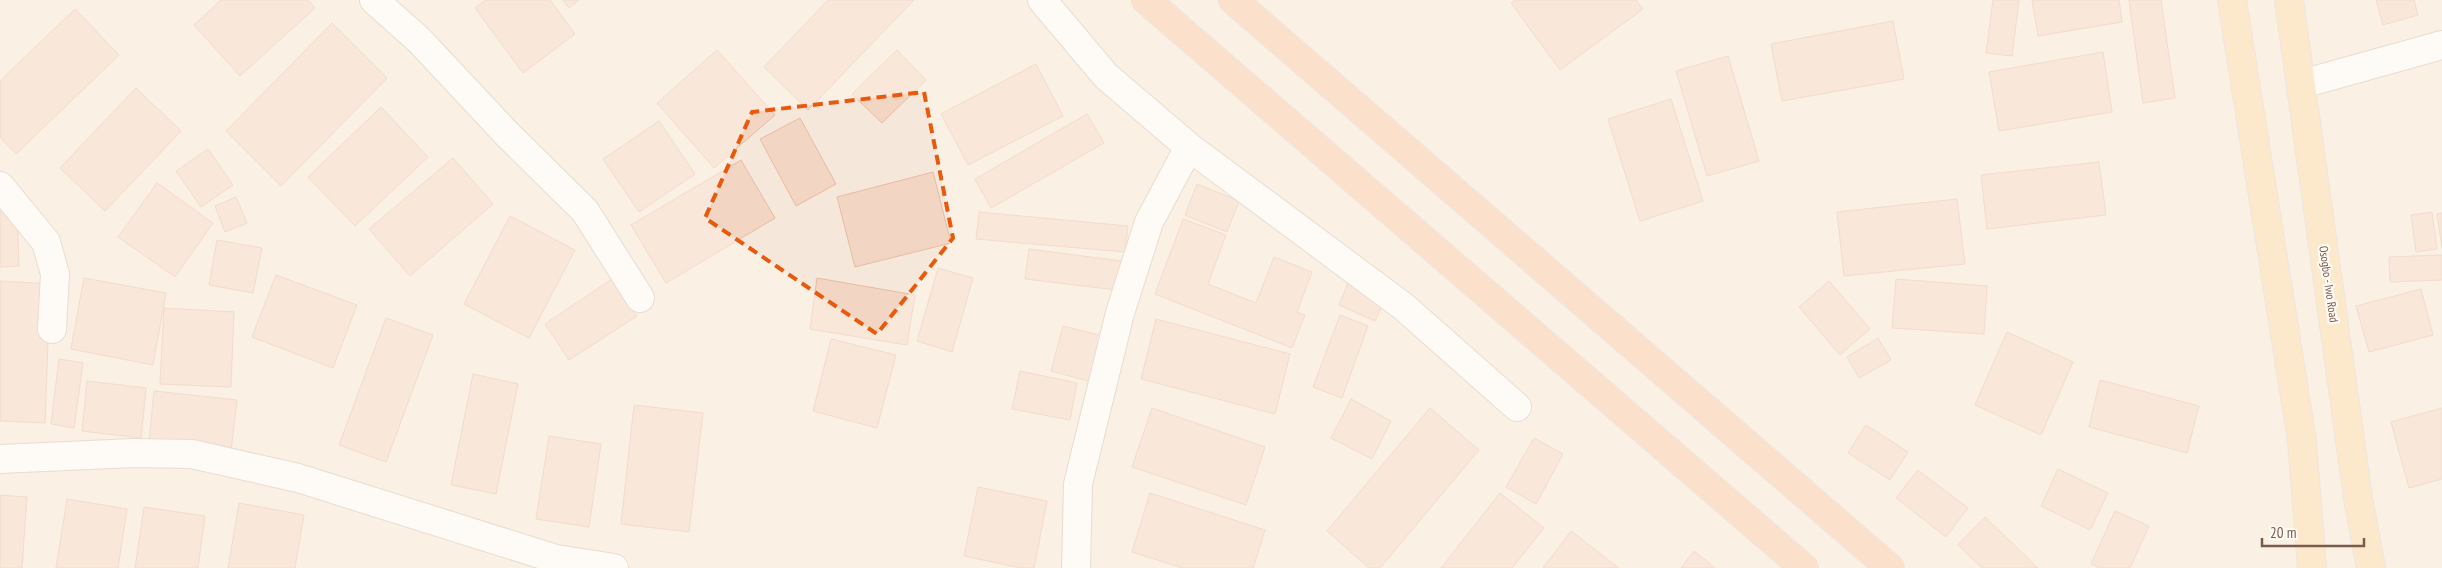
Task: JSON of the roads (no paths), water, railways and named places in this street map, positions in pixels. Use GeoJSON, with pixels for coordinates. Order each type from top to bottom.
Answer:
{"type":"FeatureCollection","features":[{"type":"Feature","properties":{"kind":"highway"},"geometry":{"type":"LineString","coordinates":[[1146,0],[1804,568]]}},
{"type":"Feature","properties":{"kind":"highway"},"geometry":{"type":"LineString","coordinates":[[1233,0],[1890,568]]}},
{"type":"Feature","properties":{"kind":"main road"},"geometry":{"type":"LineString","coordinates":[[2232,0],[2302,441],[2312,568]]}},
{"type":"Feature","properties":{"kind":"main road","name":"Osogbo - Iwo Road"},"geometry":{"type":"LineString","coordinates":[[2289,0],[2358,498],[2371,568]]}},
{"type":"Feature","properties":{"kind":"street"},"geometry":{"type":"LineString","coordinates":[[374,0],[419,40],[506,133],[585,211],[640,298]]}},
{"type":"Feature","properties":{"kind":"street"},"geometry":{"type":"LineString","coordinates":[[1042,0],[1106,76],[1189,146],[1404,307],[1517,407]]}},
{"type":"Feature","properties":{"kind":"street"},"geometry":{"type":"LineString","coordinates":[[2302,84],[2442,45]]}},
{"type":"Feature","properties":{"kind":"street"},"geometry":{"type":"LineString","coordinates":[[1076,568],[1078,484],[1120,313],[1149,222],[1189,146]]}},
{"type":"Feature","properties":{"kind":"street"},"geometry":{"type":"LineString","coordinates":[[0,186],[46,242],[56,274],[52,329]]}},
{"type":"Feature","properties":{"kind":"street"},"geometry":{"type":"LineString","coordinates":[[0,459],[133,453],[192,454],[298,478],[556,559],[614,568]]}}]}
